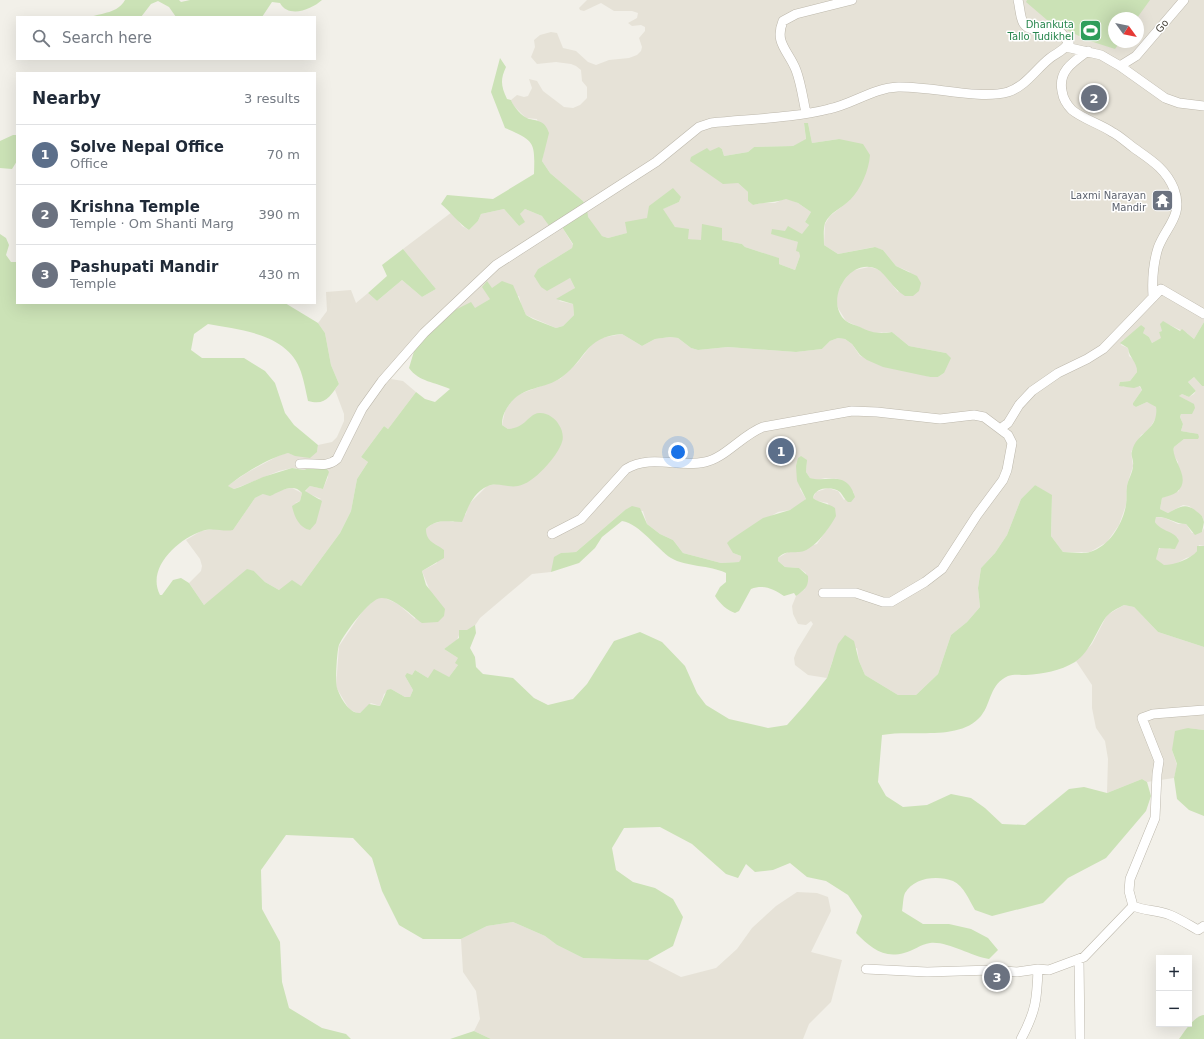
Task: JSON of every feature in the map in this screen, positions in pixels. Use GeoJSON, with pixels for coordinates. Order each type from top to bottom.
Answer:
{"type":"FeatureCollection","features":[{"type":"Feature","properties":{"kind":"street"},"geometry":{"type":"LineString","coordinates":[[806,113],[796,70],[780,40],[780,28],[783,21],[796,14],[852,0]]}},
{"type":"Feature","properties":{"kind":"street"},"geometry":{"type":"LineString","coordinates":[[300,464],[309,463],[323,465],[330,464],[337,459],[362,409],[382,381],[424,333],[496,265],[656,162],[699,127],[711,123],[832,109],[874,92],[898,87],[988,94],[1008,91],[1020,85],[1051,57],[1065,49],[1069,43],[1060,32],[1050,29],[1034,30],[1026,27],[1023,23],[1018,0]]}},
{"type":"Feature","properties":{"kind":"street","name":"Go"},"geometry":{"type":"LineString","coordinates":[[1120,66],[1136,56],[1184,0]]}},
{"type":"Feature","properties":{"kind":"street"},"geometry":{"type":"LineString","coordinates":[[1065,49],[1088,51],[1101,55],[1120,66],[1165,98],[1179,104],[1204,106]]}},
{"type":"Feature","properties":{"kind":"street"},"geometry":{"type":"LineString","coordinates":[[1088,51],[1071,64],[1062,76],[1062,93],[1065,101],[1073,110],[1113,132],[1157,164],[1165,173],[1174,190],[1177,208],[1172,224],[1159,247],[1152,282],[1153,296]]}},
{"type":"Feature","properties":{"kind":"street"},"geometry":{"type":"LineString","coordinates":[[1000,430],[1008,423],[1019,405],[1032,391],[1058,373],[1087,359],[1103,349],[1161,289],[1204,314]]}},
{"type":"Feature","properties":{"kind":"street"},"geometry":{"type":"LineString","coordinates":[[552,534],[581,519],[626,469],[634,465],[648,462],[705,462],[715,459],[750,432],[763,427],[852,411],[877,412],[940,419],[974,415],[984,417],[1008,435],[1012,443],[1007,470],[1003,480],[976,515],[942,569],[925,582],[891,602],[883,602],[856,593],[823,593]]}},
{"type":"Feature","properties":{"kind":"street"},"geometry":{"type":"LineString","coordinates":[[1133,906],[1129,891],[1130,879],[1155,818],[1159,761],[1142,718],[1153,714],[1204,710]]}},
{"type":"Feature","properties":{"kind":"street"},"geometry":{"type":"LineString","coordinates":[[1133,906],[1141,909],[1170,914],[1198,930],[1204,926]]}},
{"type":"Feature","properties":{"kind":"street"},"geometry":{"type":"LineString","coordinates":[[866,969],[927,972],[992,970],[1016,972],[1038,969],[1049,970],[1084,957],[1133,906]]}},
{"type":"Feature","properties":{"kind":"street"},"geometry":{"type":"LineString","coordinates":[[1079,959],[1080,1039]]}},
{"type":"Feature","properties":{"kind":"street"},"geometry":{"type":"LineString","coordinates":[[1021,1039],[1030,1022],[1037,1000],[1038,969]]}},
{"type":"Feature","properties":{"kind":"shaded area"},"geometry":{"type":"Polygon","coordinates":[[[587,0],[1204,0],[1204,322],[1194,339],[1187,333],[1163,322],[1162,331],[1159,332],[1162,338],[1152,343],[1149,337],[1143,333],[1141,325],[1132,335],[1123,340],[1121,345],[1128,348],[1129,356],[1136,362],[1137,372],[1130,381],[1120,382],[1123,387],[1139,386],[1142,390],[1133,403],[1136,407],[1147,402],[1150,403],[1156,407],[1157,416],[1148,431],[1141,435],[1131,452],[1133,466],[1127,485],[1126,505],[1119,525],[1107,542],[1090,552],[1063,552],[1051,536],[1052,496],[1035,485],[1021,499],[1007,535],[995,553],[981,568],[978,588],[980,607],[967,622],[951,635],[938,674],[916,695],[898,695],[865,675],[859,661],[857,648],[833,659],[827,678],[808,675],[795,665],[794,658],[797,650],[813,624],[811,621],[806,625],[798,624],[793,614],[792,606],[796,596],[805,589],[806,573],[799,568],[785,567],[778,561],[778,558],[788,552],[817,544],[832,522],[828,503],[817,501],[813,498],[816,492],[828,488],[838,491],[844,500],[854,493],[839,479],[825,478],[817,480],[810,478],[806,472],[807,461],[800,489],[806,499],[800,505],[790,510],[778,512],[730,540],[733,553],[741,556],[742,559],[739,562],[721,563],[683,553],[673,540],[660,534],[647,524],[643,511],[625,510],[576,552],[561,553],[551,572],[532,574],[480,618],[474,627],[459,635],[457,640],[444,649],[458,658],[458,665],[449,677],[428,678],[415,670],[412,675],[405,676],[413,690],[410,697],[405,697],[391,689],[384,694],[380,706],[371,703],[360,713],[349,709],[336,687],[339,646],[362,612],[375,599],[383,597],[398,604],[415,619],[430,591],[422,571],[437,563],[438,546],[431,543],[426,536],[426,529],[432,524],[446,520],[453,522],[466,514],[468,505],[487,486],[496,484],[518,486],[532,416],[522,426],[515,429],[508,429],[502,425],[505,411],[513,399],[520,394],[560,379],[578,362],[593,343],[601,338],[622,334],[642,346],[655,339],[670,337],[678,338],[691,348],[698,350],[728,347],[796,352],[822,349],[830,341],[838,338],[845,339],[852,344],[860,356],[930,377],[938,377],[944,373],[946,353],[909,346],[892,332],[872,333],[846,321],[838,308],[836,300],[838,292],[842,283],[851,271],[869,267],[877,269],[883,273],[898,292],[910,272],[896,266],[883,250],[874,247],[838,254],[824,245],[825,224],[830,216],[850,200],[839,139],[812,143],[808,123],[804,123],[806,140],[793,146],[754,147],[748,152],[724,156],[722,149],[719,147],[738,183],[748,192],[748,201],[753,205],[775,203],[786,198],[798,203],[811,212],[805,222],[809,225],[802,235],[785,231],[771,233],[798,242],[800,256],[795,270],[779,264],[778,258],[745,247],[742,244],[722,240],[722,229],[701,241],[688,239],[675,227],[662,209],[679,202],[681,197],[647,218],[628,233],[608,238],[602,236],[587,217],[587,208],[583,201],[550,173],[542,161],[544,151],[537,119],[526,118],[513,105],[511,100],[517,95],[524,97],[528,96],[532,88],[529,79],[537,81],[543,91],[564,107],[573,108],[580,105],[587,98],[587,87],[582,81],[581,70],[576,66],[556,62],[537,64],[531,57],[535,47],[534,40],[540,35],[551,32],[557,33],[563,48],[576,51],[588,62],[596,65],[609,60],[629,58],[637,55],[641,51],[642,47],[639,38],[645,31],[645,27],[641,25],[632,26],[628,23],[637,18],[638,13],[632,11],[614,11],[601,3],[584,11],[580,10],[579,8],[587,0]]]}},
{"type":"Feature","properties":{"kind":"shaded area"},"geometry":{"type":"Polygon","coordinates":[[[504,209],[519,226],[520,214],[525,209],[562,227],[573,245],[572,248],[538,269],[535,278],[539,281],[541,287],[570,278],[575,288],[559,301],[573,304],[574,315],[563,326],[556,328],[526,315],[519,296],[490,299],[415,348],[411,356],[391,379],[403,381],[416,392],[388,429],[384,426],[361,457],[368,462],[357,479],[351,511],[340,533],[301,586],[279,590],[265,582],[254,571],[204,605],[189,583],[201,571],[202,566],[200,559],[186,540],[201,531],[213,529],[233,530],[255,498],[263,494],[274,494],[280,490],[292,488],[302,493],[300,501],[295,503],[321,499],[305,492],[310,486],[323,489],[328,477],[325,469],[314,466],[304,470],[292,468],[279,471],[234,489],[227,486],[248,472],[280,455],[288,453],[296,456],[317,452],[318,445],[332,442],[337,437],[344,421],[344,414],[335,390],[339,384],[331,365],[325,333],[318,323],[327,311],[326,292],[351,290],[356,303],[368,293],[377,301],[402,280],[422,297],[436,289],[403,249],[452,212],[462,226],[469,230],[478,221],[481,214],[504,209]]]}},
{"type":"Feature","properties":{"kind":"shaded area"},"geometry":{"type":"Polygon","coordinates":[[[1194,377],[1202,386],[1204,386],[1204,522],[1202,516],[1189,506],[1183,505],[1168,513],[1160,509],[1162,498],[1179,491],[1178,462],[1173,454],[1174,447],[1184,439],[1198,439],[1192,433],[1181,431],[1183,424],[1180,417],[1181,414],[1192,414],[1186,400],[1178,396],[1182,394],[1189,397],[1194,394],[1196,391],[1188,382],[1194,377]]]}},
{"type":"Feature","properties":{"kind":"shaded area"},"geometry":{"type":"Polygon","coordinates":[[[1156,517],[1165,518],[1178,524],[1186,524],[1192,533],[1202,532],[1204,528],[1204,546],[1199,545],[1193,556],[1174,565],[1164,566],[1156,559],[1157,552],[1161,547],[1171,549],[1178,538],[1158,527],[1155,522],[1156,517]]]}},
{"type":"Feature","properties":{"kind":"shaded area"},"geometry":{"type":"Polygon","coordinates":[[[1124,605],[1134,607],[1158,632],[1204,647],[1204,730],[1188,728],[1172,750],[1177,765],[1174,778],[1147,782],[1142,779],[1107,793],[1108,759],[1105,741],[1096,728],[1092,708],[1092,685],[1076,661],[1092,644],[1107,615],[1124,605]]]}},
{"type":"Feature","properties":{"kind":"shaded area"},"geometry":{"type":"Polygon","coordinates":[[[797,892],[817,893],[828,897],[831,911],[811,952],[842,960],[831,1002],[809,1024],[803,1039],[491,1039],[474,1031],[480,1019],[476,991],[463,972],[461,939],[487,926],[513,922],[545,936],[557,945],[583,958],[648,960],[681,977],[716,968],[737,949],[752,928],[776,906],[797,892]]]}},
{"type":"Feature","properties":{"kind":"green space"},"geometry":{"type":"Polygon","coordinates":[[[125,0],[179,0],[181,2],[190,0],[322,0],[312,7],[301,11],[289,11],[280,3],[272,2],[263,16],[175,16],[169,7],[158,1],[151,4],[142,16],[94,16],[114,10],[125,0]]]}},
{"type":"Feature","properties":{"kind":"green space","name":"Dhankuta Tallo Tudikhel"},"geometry":{"type":"Polygon","coordinates":[[[1027,0],[1150,0],[1141,12],[1108,12],[1108,47],[1087,40],[1047,20],[1026,2],[1027,0]]]}},
{"type":"Feature","properties":{"kind":"green space"},"geometry":{"type":"Polygon","coordinates":[[[500,58],[506,67],[502,83],[507,99],[511,100],[521,114],[529,119],[536,120],[544,124],[549,133],[542,161],[550,173],[583,201],[587,208],[588,217],[602,236],[608,238],[627,233],[625,222],[647,218],[649,206],[673,188],[681,197],[679,202],[663,209],[675,227],[689,229],[688,239],[701,240],[702,224],[722,228],[722,240],[742,244],[745,247],[779,258],[779,264],[795,270],[800,256],[799,252],[796,251],[798,242],[771,234],[772,229],[785,231],[788,226],[802,234],[809,225],[805,222],[811,212],[798,203],[786,199],[753,205],[748,201],[748,192],[738,183],[723,184],[690,161],[691,157],[707,148],[710,151],[719,147],[722,149],[724,156],[748,152],[754,147],[793,146],[806,139],[804,123],[808,123],[812,143],[839,139],[863,144],[870,155],[866,173],[854,196],[827,219],[824,228],[824,245],[838,254],[875,247],[883,250],[896,266],[917,276],[921,283],[919,291],[913,296],[905,296],[897,290],[877,269],[867,267],[857,269],[842,283],[838,293],[837,303],[840,313],[846,321],[868,331],[883,333],[892,332],[909,346],[946,353],[951,358],[944,373],[938,377],[930,377],[883,367],[860,355],[852,344],[845,339],[838,338],[830,341],[822,349],[796,352],[728,347],[698,350],[691,348],[678,338],[670,337],[655,339],[642,346],[622,334],[600,339],[587,350],[577,363],[562,377],[549,384],[521,394],[509,405],[502,419],[502,425],[508,429],[523,424],[532,416],[539,413],[548,415],[558,422],[563,438],[560,448],[550,462],[537,475],[524,484],[518,486],[492,485],[483,489],[471,501],[462,522],[439,522],[434,523],[426,529],[429,540],[444,550],[444,558],[422,571],[426,585],[445,609],[444,616],[438,622],[422,623],[391,600],[381,598],[370,604],[364,610],[346,633],[339,645],[336,685],[340,696],[349,708],[356,713],[360,713],[369,704],[380,706],[387,690],[391,689],[405,697],[410,697],[413,690],[405,676],[407,673],[412,675],[415,670],[428,678],[434,669],[449,677],[458,665],[455,663],[458,658],[444,649],[459,638],[459,630],[467,630],[475,625],[476,633],[470,648],[475,657],[476,667],[483,674],[513,678],[534,698],[548,705],[573,699],[587,684],[614,641],[640,632],[662,642],[685,666],[697,693],[706,705],[729,719],[768,728],[787,725],[805,705],[827,678],[838,644],[845,635],[854,641],[859,661],[865,675],[898,695],[916,695],[938,674],[951,635],[967,622],[980,607],[978,588],[981,568],[995,553],[1007,535],[1021,499],[1035,485],[1052,495],[1051,536],[1063,552],[1090,552],[1104,545],[1114,533],[1122,519],[1126,505],[1127,486],[1133,468],[1132,451],[1138,439],[1151,426],[1156,415],[1156,407],[1147,402],[1136,407],[1133,405],[1142,390],[1140,386],[1134,388],[1119,386],[1120,382],[1130,381],[1137,372],[1136,365],[1128,348],[1120,343],[1141,325],[1145,328],[1143,333],[1149,337],[1152,343],[1161,338],[1159,332],[1162,331],[1160,324],[1163,321],[1180,331],[1182,329],[1194,339],[1204,322],[1204,386],[1202,386],[1194,377],[1188,382],[1196,391],[1189,397],[1182,394],[1179,396],[1194,404],[1195,408],[1192,414],[1181,414],[1180,417],[1183,424],[1181,431],[1198,434],[1199,437],[1198,439],[1184,439],[1174,447],[1175,457],[1183,481],[1177,492],[1162,498],[1160,509],[1168,513],[1186,506],[1193,509],[1202,516],[1204,522],[1202,532],[1195,535],[1186,524],[1160,517],[1156,517],[1155,522],[1161,528],[1175,535],[1179,541],[1175,549],[1159,548],[1156,559],[1164,565],[1177,563],[1187,559],[1197,551],[1197,546],[1204,546],[1204,647],[1158,632],[1134,607],[1124,605],[1106,617],[1089,647],[1075,662],[1051,672],[1032,675],[1012,675],[1002,680],[994,689],[985,711],[972,724],[948,732],[882,735],[878,782],[886,796],[903,807],[927,805],[951,794],[971,798],[985,808],[1002,824],[1025,825],[1069,789],[1084,787],[1107,793],[1142,779],[1147,782],[1151,796],[1146,811],[1106,858],[1068,878],[1043,903],[992,916],[975,910],[960,886],[953,881],[940,878],[927,879],[914,884],[909,888],[904,895],[902,911],[923,924],[949,924],[971,929],[988,938],[998,950],[989,959],[952,946],[937,943],[930,943],[920,946],[907,952],[896,954],[883,953],[866,943],[856,933],[862,916],[848,895],[826,881],[807,877],[790,863],[773,870],[755,872],[746,864],[738,878],[726,874],[692,844],[660,827],[624,828],[612,848],[616,870],[633,882],[655,888],[673,899],[683,917],[673,946],[648,960],[583,958],[557,945],[545,936],[513,922],[487,926],[461,939],[423,939],[399,925],[382,891],[372,858],[353,838],[286,835],[261,870],[262,909],[280,942],[282,982],[289,1008],[322,1028],[346,1034],[351,1039],[0,1039],[0,234],[6,238],[9,245],[6,255],[11,262],[16,262],[16,304],[287,304],[318,323],[325,333],[331,365],[339,384],[327,399],[319,402],[308,401],[301,372],[295,359],[286,349],[262,336],[208,324],[194,334],[191,350],[202,358],[244,358],[265,371],[275,383],[285,413],[294,425],[318,445],[317,452],[310,458],[295,456],[288,453],[281,455],[256,467],[228,486],[234,489],[263,477],[292,468],[304,470],[314,466],[327,469],[329,472],[323,489],[310,486],[305,491],[322,501],[316,523],[310,530],[306,529],[300,524],[294,514],[292,506],[300,501],[302,493],[295,488],[286,489],[270,496],[263,494],[255,498],[233,530],[210,529],[193,535],[183,541],[167,556],[157,575],[157,585],[160,595],[162,595],[173,580],[181,578],[189,583],[204,605],[247,569],[254,571],[265,582],[279,590],[292,580],[301,586],[340,533],[351,511],[357,479],[368,462],[361,457],[384,426],[388,429],[416,392],[425,399],[435,402],[450,389],[422,379],[413,373],[409,368],[415,348],[455,310],[471,302],[475,308],[490,299],[482,287],[487,281],[492,288],[502,281],[513,285],[526,315],[556,328],[563,326],[574,315],[573,304],[556,299],[575,288],[570,278],[547,291],[541,287],[534,276],[538,269],[572,248],[573,244],[562,227],[550,227],[542,216],[525,209],[520,214],[525,222],[519,226],[504,209],[481,214],[478,221],[469,230],[441,204],[447,195],[493,199],[534,174],[534,155],[531,144],[522,136],[505,128],[491,92],[500,58]]]}},
{"type":"Feature","properties":{"kind":"green space"},"geometry":{"type":"Polygon","coordinates":[[[16,135],[16,163],[12,169],[0,168],[0,141],[16,135]]]}},
{"type":"Feature","properties":{"kind":"green space"},"geometry":{"type":"Polygon","coordinates":[[[403,249],[436,289],[422,297],[402,280],[377,301],[368,293],[387,276],[382,265],[403,249]]]}},
{"type":"Feature","properties":{"kind":"green space"},"geometry":{"type":"Polygon","coordinates":[[[801,456],[807,460],[806,472],[810,478],[841,480],[847,483],[855,497],[851,502],[848,502],[840,492],[828,488],[820,490],[814,494],[813,498],[815,500],[835,508],[836,516],[823,536],[809,549],[801,552],[784,554],[778,558],[778,561],[785,567],[799,568],[808,576],[808,583],[805,588],[796,596],[794,593],[784,596],[776,591],[764,587],[751,589],[739,611],[735,613],[732,612],[719,602],[715,596],[720,587],[726,582],[726,573],[720,570],[684,563],[671,558],[642,532],[629,523],[622,521],[602,537],[595,548],[579,563],[551,572],[554,557],[561,553],[576,552],[625,510],[632,506],[640,508],[647,524],[660,534],[673,540],[683,553],[721,563],[739,562],[741,556],[733,553],[727,543],[730,540],[763,518],[790,510],[806,499],[797,481],[796,466],[798,458],[801,456]]]}},
{"type":"Feature","properties":{"kind":"green space"},"geometry":{"type":"Polygon","coordinates":[[[1188,728],[1204,730],[1204,816],[1189,810],[1177,799],[1174,778],[1177,764],[1172,750],[1175,731],[1188,728]]]}},
{"type":"Feature","properties":{"kind":"green space"},"geometry":{"type":"Polygon","coordinates":[[[1204,1015],[1204,1039],[1179,1039],[1188,1027],[1192,1027],[1193,1021],[1204,1015]]]}},
{"type":"Feature","properties":{"kind":"green space"},"geometry":{"type":"Polygon","coordinates":[[[474,1031],[491,1039],[450,1039],[474,1031]]]}},
{"type":"Feature","properties":{"kind":"place","name":"Dhankuta Tallo Tudikhel"},"geometry":{"type":"Point","coordinates":[1090,30]}},
{"type":"Feature","properties":{"kind":"place","name":"Krishna Temple"},"geometry":{"type":"Point","coordinates":[1094,98]}},
{"type":"Feature","properties":{"kind":"place","name":"Laxmi Narayan Mandir"},"geometry":{"type":"Point","coordinates":[1162,201]}},
{"type":"Feature","properties":{"kind":"place","name":"Solve Nepal Office"},"geometry":{"type":"Point","coordinates":[781,451]}},
{"type":"Feature","properties":{"kind":"place","name":"Pashupati Mandir"},"geometry":{"type":"Point","coordinates":[997,977]}}]}
